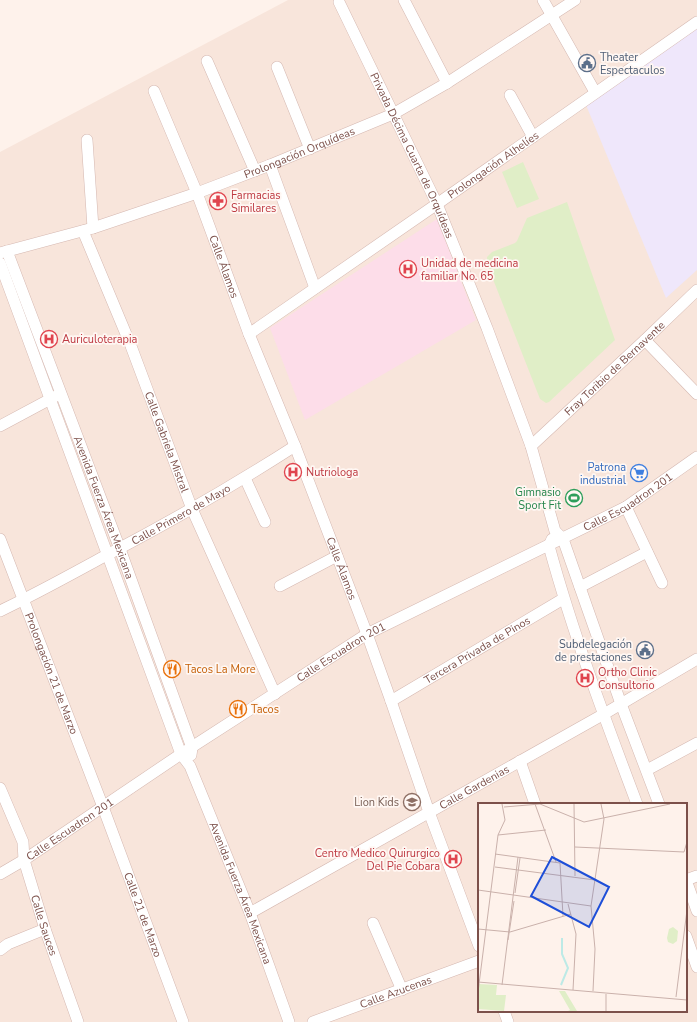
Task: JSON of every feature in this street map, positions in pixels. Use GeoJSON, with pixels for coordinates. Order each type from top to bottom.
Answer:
{"type":"FeatureCollection","features":[{"type":"Feature","properties":{"kind":"street"},"geometry":{"type":"LineString","coordinates":[[404,0],[447,83]]}},
{"type":"Feature","properties":{"kind":"street"},"geometry":{"type":"LineString","coordinates":[[543,0],[596,92]]}},
{"type":"Feature","properties":{"kind":"street","name":"Prolongación Orquídeas"},"geometry":{"type":"LineString","coordinates":[[3,252],[88,230],[197,193],[310,149],[393,114],[447,83],[575,0]]}},
{"type":"Feature","properties":{"kind":"street","name":"Privada Décima Cuarta de Orquídeas"},"geometry":{"type":"LineString","coordinates":[[339,2],[438,204],[487,328],[531,446],[559,535],[580,587],[621,704],[659,803]]}},
{"type":"Feature","properties":{"kind":"street","name":"Prolongación Alhelíes"},"geometry":{"type":"LineString","coordinates":[[249,334],[438,204],[697,22]]}},
{"type":"Feature","properties":{"kind":"street"},"geometry":{"type":"LineString","coordinates":[[207,61],[255,171]]}},
{"type":"Feature","properties":{"kind":"street"},"geometry":{"type":"LineString","coordinates":[[277,67],[310,149]]}},
{"type":"Feature","properties":{"kind":"street","name":"Calle Álamos"},"geometry":{"type":"LineString","coordinates":[[154,91],[197,193],[249,334],[295,446],[367,634],[429,812],[478,943]]}},
{"type":"Feature","properties":{"kind":"street"},"geometry":{"type":"LineString","coordinates":[[510,95],[533,137]]}},
{"type":"Feature","properties":{"kind":"street","name":"Calle Gabriela Mistral"},"geometry":{"type":"LineString","coordinates":[[87,140],[88,230],[192,509],[275,694]]}},
{"type":"Feature","properties":{"kind":"street"},"geometry":{"type":"LineString","coordinates":[[270,165],[315,288]]}},
{"type":"Feature","properties":{"kind":"street","name":"Avenida Fuerza Área Mexicana"},"geometry":{"type":"LineString","coordinates":[[3,252],[62,393],[120,549],[192,748],[190,766]]}},
{"type":"Feature","properties":{"kind":"street","name":"Avenida Fuerza Área Mexicana"},"geometry":{"type":"LineString","coordinates":[[0,263],[181,754],[190,766],[250,913],[289,1022]]}},
{"type":"Feature","properties":{"kind":"street","name":"Fray Toribio de Bernavente"},"geometry":{"type":"LineString","coordinates":[[531,446],[697,290]]}},
{"type":"Feature","properties":{"kind":"street"},"geometry":{"type":"LineString","coordinates":[[645,340],[697,394]]}},
{"type":"Feature","properties":{"kind":"street"},"geometry":{"type":"LineString","coordinates":[[0,426],[62,393]]}},
{"type":"Feature","properties":{"kind":"street","name":"Calle Primero de Mayo"},"geometry":{"type":"LineString","coordinates":[[0,611],[120,549],[192,509],[246,478],[295,446]]}},
{"type":"Feature","properties":{"kind":"street","name":"Calle Escuadron 201"},"geometry":{"type":"LineString","coordinates":[[559,535],[626,508],[697,457]]}},
{"type":"Feature","properties":{"kind":"street"},"geometry":{"type":"LineString","coordinates":[[246,478],[265,522]]}},
{"type":"Feature","properties":{"kind":"street"},"geometry":{"type":"LineString","coordinates":[[626,508],[662,583]]}},
{"type":"Feature","properties":{"kind":"street"},"geometry":{"type":"LineString","coordinates":[[559,535],[549,546],[563,599],[637,803]]}},
{"type":"Feature","properties":{"kind":"street","name":"Prolongación 21 de Marzo"},"geometry":{"type":"LineString","coordinates":[[0,539],[103,807]]}},
{"type":"Feature","properties":{"kind":"street","name":"Calle Escuadron 201"},"geometry":{"type":"LineString","coordinates":[[0,874],[24,860],[181,754],[367,634],[549,546]]}},
{"type":"Feature","properties":{"kind":"street"},"geometry":{"type":"LineString","coordinates":[[580,587],[647,552]]}},
{"type":"Feature","properties":{"kind":"street"},"geometry":{"type":"LineString","coordinates":[[280,586],[337,556]]}},
{"type":"Feature","properties":{"kind":"street","name":"Tercera Privada de Pinos"},"geometry":{"type":"LineString","coordinates":[[391,701],[563,599]]}},
{"type":"Feature","properties":{"kind":"street","name":"Calle Gardenias"},"geometry":{"type":"LineString","coordinates":[[250,913],[604,714],[697,659]]}},
{"type":"Feature","properties":{"kind":"street"},"geometry":{"type":"LineString","coordinates":[[647,770],[697,742]]}},
{"type":"Feature","properties":{"kind":"street"},"geometry":{"type":"LineString","coordinates":[[520,761],[535,803]]}},
{"type":"Feature","properties":{"kind":"street","name":"Calle Sauces"},"geometry":{"type":"LineString","coordinates":[[0,788],[23,842],[24,860],[45,929],[78,1022]]}},
{"type":"Feature","properties":{"kind":"street","name":"Calle 21 de Marzo"},"geometry":{"type":"LineString","coordinates":[[103,807],[183,1022]]}},
{"type":"Feature","properties":{"kind":"street"},"geometry":{"type":"LineString","coordinates":[[687,880],[697,876]]}},
{"type":"Feature","properties":{"kind":"street"},"geometry":{"type":"LineString","coordinates":[[687,883],[697,911]]}},
{"type":"Feature","properties":{"kind":"street"},"geometry":{"type":"LineString","coordinates":[[373,923],[402,990]]}},
{"type":"Feature","properties":{"kind":"street"},"geometry":{"type":"LineString","coordinates":[[0,950],[8,944],[45,929]]}},
{"type":"Feature","properties":{"kind":"street"},"geometry":{"type":"LineString","coordinates":[[687,939],[697,967]]}},
{"type":"Feature","properties":{"kind":"street","name":"Calle Azucenas"},"geometry":{"type":"LineString","coordinates":[[313,1022],[478,961]]}},
{"type":"Feature","properties":{"kind":"street"},"geometry":{"type":"LineString","coordinates":[[504,1012],[508,1022]]}},
{"type":"Feature","properties":{"kind":"shaded area"},"geometry":{"type":"Polygon","coordinates":[[[288,0],[697,0],[697,1022],[0,1022],[0,152],[288,0]]]}},
{"type":"Feature","properties":{"kind":"shaded area"},"geometry":{"type":"Polygon","coordinates":[[[697,25],[697,270],[666,298],[586,105],[697,25]]]}},
{"type":"Feature","properties":{"kind":"shaded area","name":"Unidad de medicina familiar No. 65"},"geometry":{"type":"Polygon","coordinates":[[[437,219],[476,320],[305,420],[270,328],[437,219]]]}},
{"type":"Feature","properties":{"kind":"green space"},"geometry":{"type":"Polygon","coordinates":[[[523,162],[539,199],[517,208],[502,172],[523,162]]]}},
{"type":"Feature","properties":{"kind":"green space"},"geometry":{"type":"Polygon","coordinates":[[[567,202],[615,340],[549,402],[546,403],[540,399],[487,264],[487,257],[492,252],[515,243],[527,218],[567,202]]]}},
{"type":"Feature","properties":{"kind":"place","name":"Theater Espectaculos"},"geometry":{"type":"Point","coordinates":[587,63]}},
{"type":"Feature","properties":{"kind":"place","name":"Farmacias Similares"},"geometry":{"type":"Point","coordinates":[218,201]}},
{"type":"Feature","properties":{"kind":"place","name":"Unidad de medicina familiar No. 65"},"geometry":{"type":"Point","coordinates":[408,269]}},
{"type":"Feature","properties":{"kind":"place","name":"Auriculoterapia"},"geometry":{"type":"Point","coordinates":[49,339]}},
{"type":"Feature","properties":{"kind":"place","name":"Nutriologa"},"geometry":{"type":"Point","coordinates":[293,472]}},
{"type":"Feature","properties":{"kind":"place","name":"Patrona industrial"},"geometry":{"type":"Point","coordinates":[639,473]}},
{"type":"Feature","properties":{"kind":"place","name":"Gimnasio Sport Fit"},"geometry":{"type":"Point","coordinates":[574,498]}},
{"type":"Feature","properties":{"kind":"place","name":"Subdelegación de prestaciones"},"geometry":{"type":"Point","coordinates":[645,650]}},
{"type":"Feature","properties":{"kind":"place","name":"Tacos La More"},"geometry":{"type":"Point","coordinates":[172,669]}},
{"type":"Feature","properties":{"kind":"place","name":"Ortho Clinic Consultorio"},"geometry":{"type":"Point","coordinates":[585,678]}},
{"type":"Feature","properties":{"kind":"place","name":"Tacos"},"geometry":{"type":"Point","coordinates":[238,709]}},
{"type":"Feature","properties":{"kind":"place","name":"Lion Kids"},"geometry":{"type":"Point","coordinates":[412,802]}},
{"type":"Feature","properties":{"kind":"place","name":"Centro Medico Quirurgico Del Pie Cobara"},"geometry":{"type":"Point","coordinates":[453,859]}}]}
